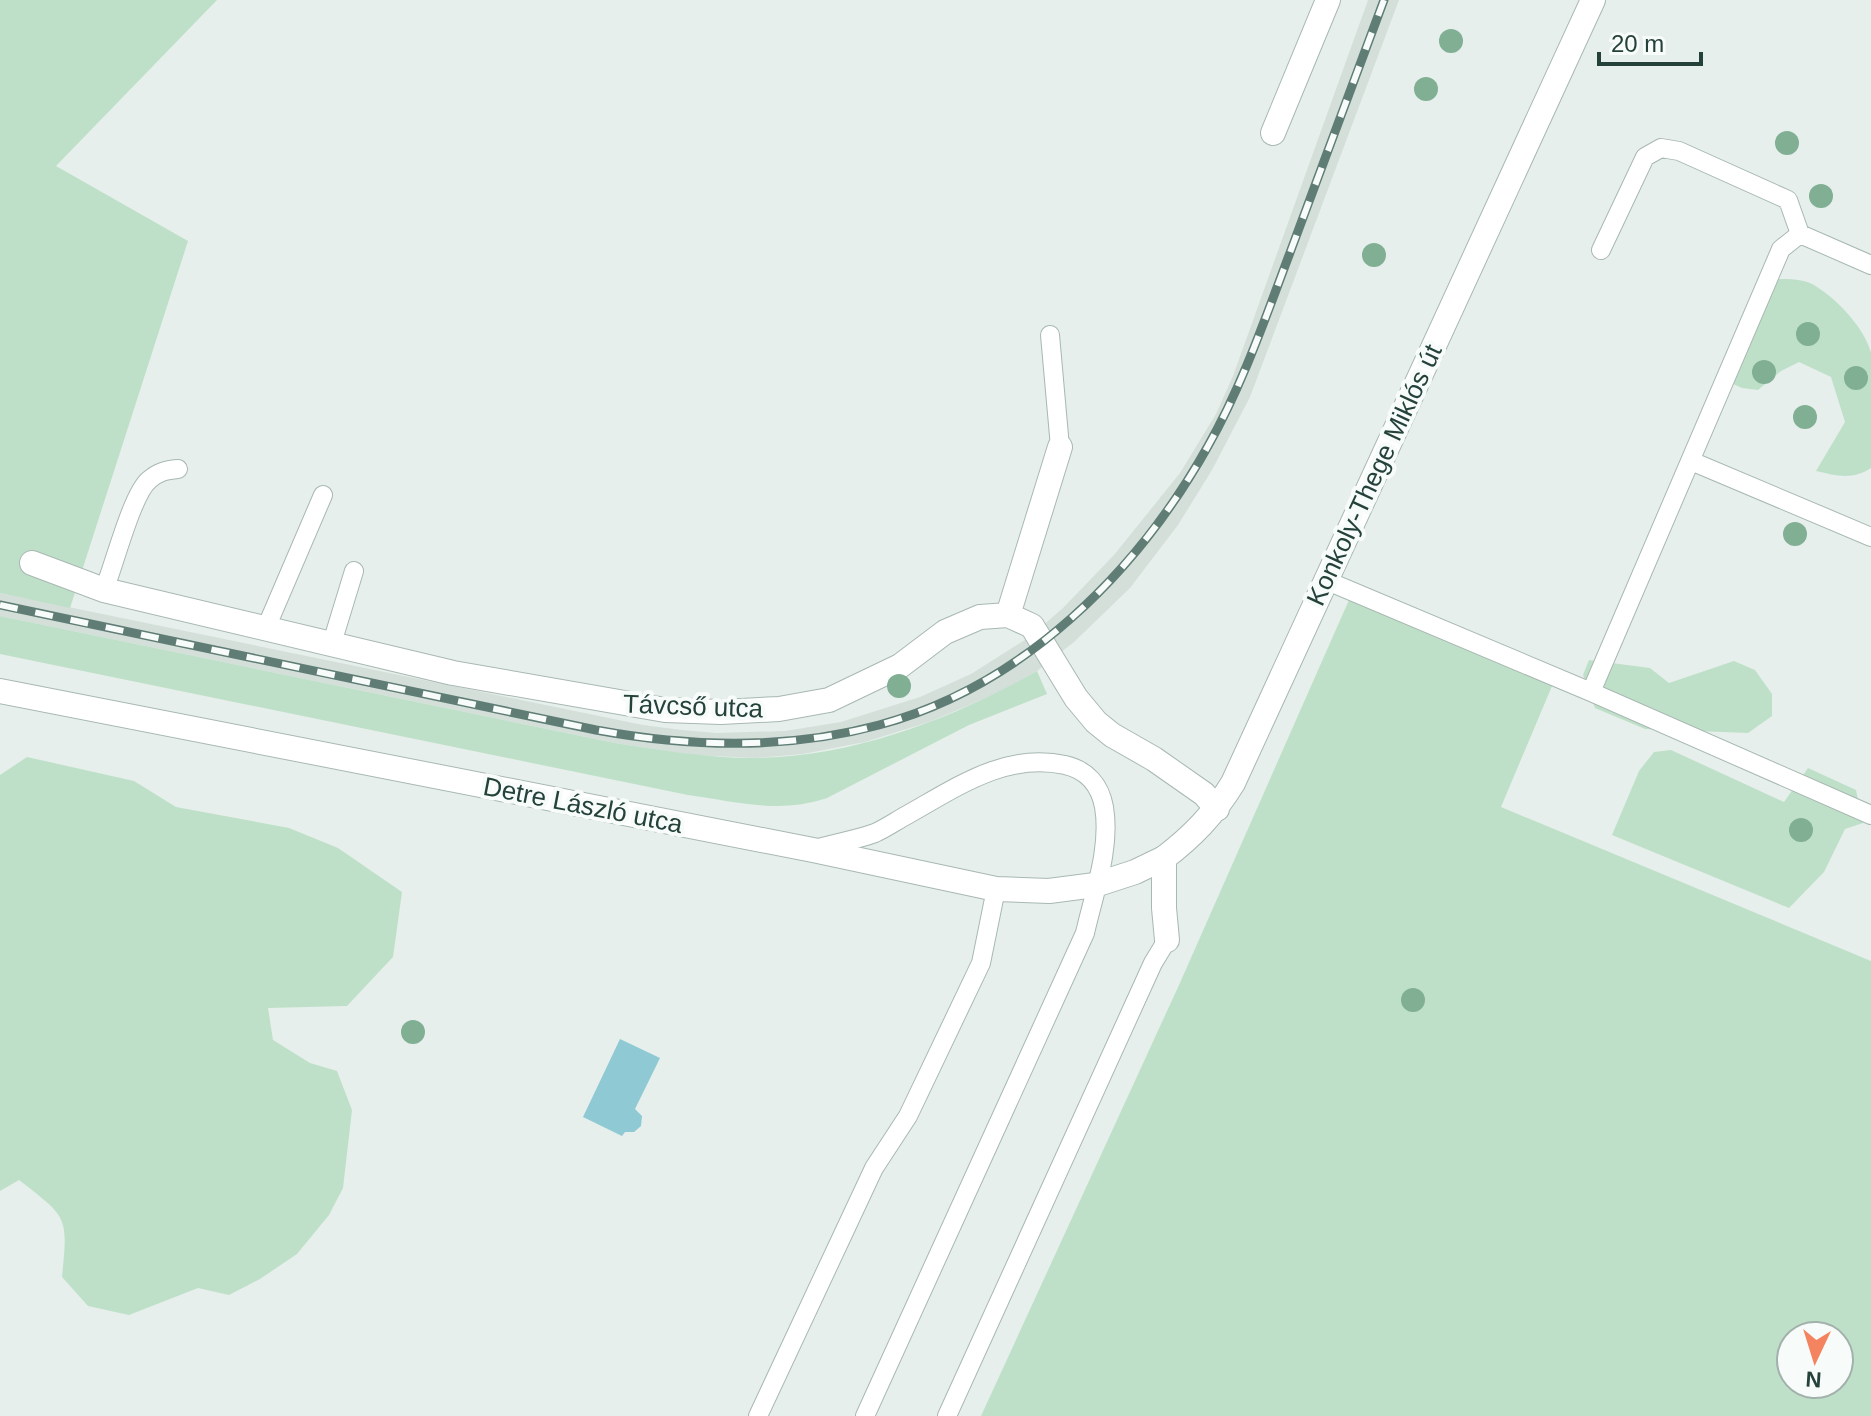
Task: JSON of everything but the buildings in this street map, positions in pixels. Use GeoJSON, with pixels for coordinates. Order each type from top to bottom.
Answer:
{"type":"FeatureCollection","features":[{"type":"Feature","properties":{"kind":"street"},"geometry":{"type":"LineString","coordinates":[[1273,133],[1328,0]]}},
{"type":"Feature","properties":{"kind":"street","name":"Konkoly-Thege Miklós út"},"geometry":{"type":"LineString","coordinates":[[1164,858],[1193,837],[1217,809],[1238,770],[1593,0]]}},
{"type":"Feature","properties":{"kind":"street"},"geometry":{"type":"LineString","coordinates":[[1060,447],[1008,615],[1032,626],[1076,698],[1096,722],[1204,794],[1217,809]]}},
{"type":"Feature","properties":{"kind":"street","name":"Távcső utca"},"geometry":{"type":"LineString","coordinates":[[32,563],[104,590],[453,673],[665,710],[721,712],[779,709],[829,700],[900,666],[945,632],[980,617],[1008,615]]}},
{"type":"Feature","properties":{"kind":"street","name":"Detre László utca"},"geometry":{"type":"LineString","coordinates":[[0,691],[813,850],[996,889],[1049,891],[1095,885],[1135,872],[1164,858]]}},
{"type":"Feature","properties":{"kind":"street"},"geometry":{"type":"LineString","coordinates":[[1164,858],[1167,940]]}},
{"type":"Feature","properties":{"kind":"lane"},"geometry":{"type":"LineString","coordinates":[[1601,250],[1645,157],[1661,148],[1679,151],[1788,200],[1800,234],[1871,265]]}},
{"type":"Feature","properties":{"kind":"lane"},"geometry":{"type":"LineString","coordinates":[[1591,692],[1781,249],[1800,234]]}},
{"type":"Feature","properties":{"kind":"lane"},"geometry":{"type":"LineString","coordinates":[[1050,335],[1060,447]]}},
{"type":"Feature","properties":{"kind":"lane"},"geometry":{"type":"LineString","coordinates":[[1691,461],[1871,537]]}},
{"type":"Feature","properties":{"kind":"lane"},"geometry":{"type":"LineString","coordinates":[[104,590],[128,521],[146,481],[163,471],[178,469]]}},
{"type":"Feature","properties":{"kind":"lane"},"geometry":{"type":"LineString","coordinates":[[266,628],[323,495]]}},
{"type":"Feature","properties":{"kind":"lane"},"geometry":{"type":"LineString","coordinates":[[332,643],[354,571]]}},
{"type":"Feature","properties":{"kind":"lane"},"geometry":{"type":"LineString","coordinates":[[1325,580],[1871,815]]}},
{"type":"Feature","properties":{"kind":"lane"},"geometry":{"type":"LineString","coordinates":[[813,850],[876,832],[969,781],[1018,762],[1048,761],[1075,767],[1096,782],[1104,806],[1105,831],[1085,933],[865,1416]]}},
{"type":"Feature","properties":{"kind":"lane"},"geometry":{"type":"LineString","coordinates":[[758,1416],[874,1168],[908,1116],[981,963],[996,889]]}},
{"type":"Feature","properties":{"kind":"lane"},"geometry":{"type":"LineString","coordinates":[[947,1416],[1153,963],[1167,940]]}},
{"type":"Feature","properties":{"kind":"shaded area"},"geometry":{"type":"Polygon","coordinates":[[[1368,0],[1399,0],[1250,397],[1212,470],[1178,525],[1130,588],[1074,642],[1037,671],[998,693],[929,722],[865,742],[803,754],[756,758],[692,755],[615,743],[0,616],[0,593],[643,725],[682,730],[717,733],[785,731],[841,722],[920,697],[971,674],[1031,636],[1114,555],[1180,473],[1216,414],[1233,376],[1368,0]]]}},
{"type":"Feature","properties":{"kind":"green space"},"geometry":{"type":"Polygon","coordinates":[[[0,0],[217,0],[56,166],[188,241],[70,608],[0,593],[0,0]]]}},
{"type":"Feature","properties":{"kind":"green space"},"geometry":{"type":"Polygon","coordinates":[[[1777,279],[1806,282],[1823,291],[1848,314],[1868,343],[1871,353],[1871,468],[1864,472],[1845,476],[1816,471],[1845,422],[1831,377],[1799,362],[1781,371],[1758,390],[1731,383],[1777,279]]]}},
{"type":"Feature","properties":{"kind":"green space"},"geometry":{"type":"Polygon","coordinates":[[[1349,600],[1552,686],[1501,807],[1871,961],[1871,1416],[981,1416],[1179,985],[1349,600]]]}},
{"type":"Feature","properties":{"kind":"green space"},"geometry":{"type":"Polygon","coordinates":[[[0,616],[615,743],[719,757],[791,756],[865,743],[971,705],[1037,671],[1047,694],[969,725],[827,798],[792,805],[758,805],[688,795],[0,654],[0,616]]]}},
{"type":"Feature","properties":{"kind":"green space"},"geometry":{"type":"Polygon","coordinates":[[[1589,660],[1650,668],[1669,683],[1734,661],[1755,670],[1772,694],[1772,716],[1748,733],[1645,729],[1595,708],[1583,675],[1589,660]]]}},
{"type":"Feature","properties":{"kind":"green space"},"geometry":{"type":"Polygon","coordinates":[[[1671,750],[1784,802],[1808,768],[1856,790],[1863,823],[1845,829],[1824,872],[1789,908],[1612,835],[1639,771],[1654,752],[1671,750]]]}},
{"type":"Feature","properties":{"kind":"green space"},"geometry":{"type":"Polygon","coordinates":[[[27,757],[134,781],[176,807],[289,828],[338,848],[402,892],[393,957],[347,1006],[268,1008],[273,1040],[310,1063],[337,1071],[352,1110],[343,1188],[329,1215],[297,1254],[229,1295],[198,1288],[129,1315],[88,1306],[62,1277],[64,1230],[56,1211],[19,1180],[0,1191],[0,775],[27,757]]]}},
{"type":"Feature","properties":{"kind":"water"},"geometry":{"type":"Polygon","coordinates":[[[620,1039],[660,1058],[635,1109],[642,1116],[641,1126],[622,1136],[583,1117],[620,1039]]]}},
{"type":"Feature","properties":{"kind":"railway"},"geometry":{"type":"LineString","coordinates":[[0,605],[596,730],[667,740],[738,743],[809,739],[879,725],[932,707],[981,683],[1028,653],[1071,618],[1111,580],[1147,538],[1179,493],[1221,422],[1243,374],[1384,0]]}}]}
